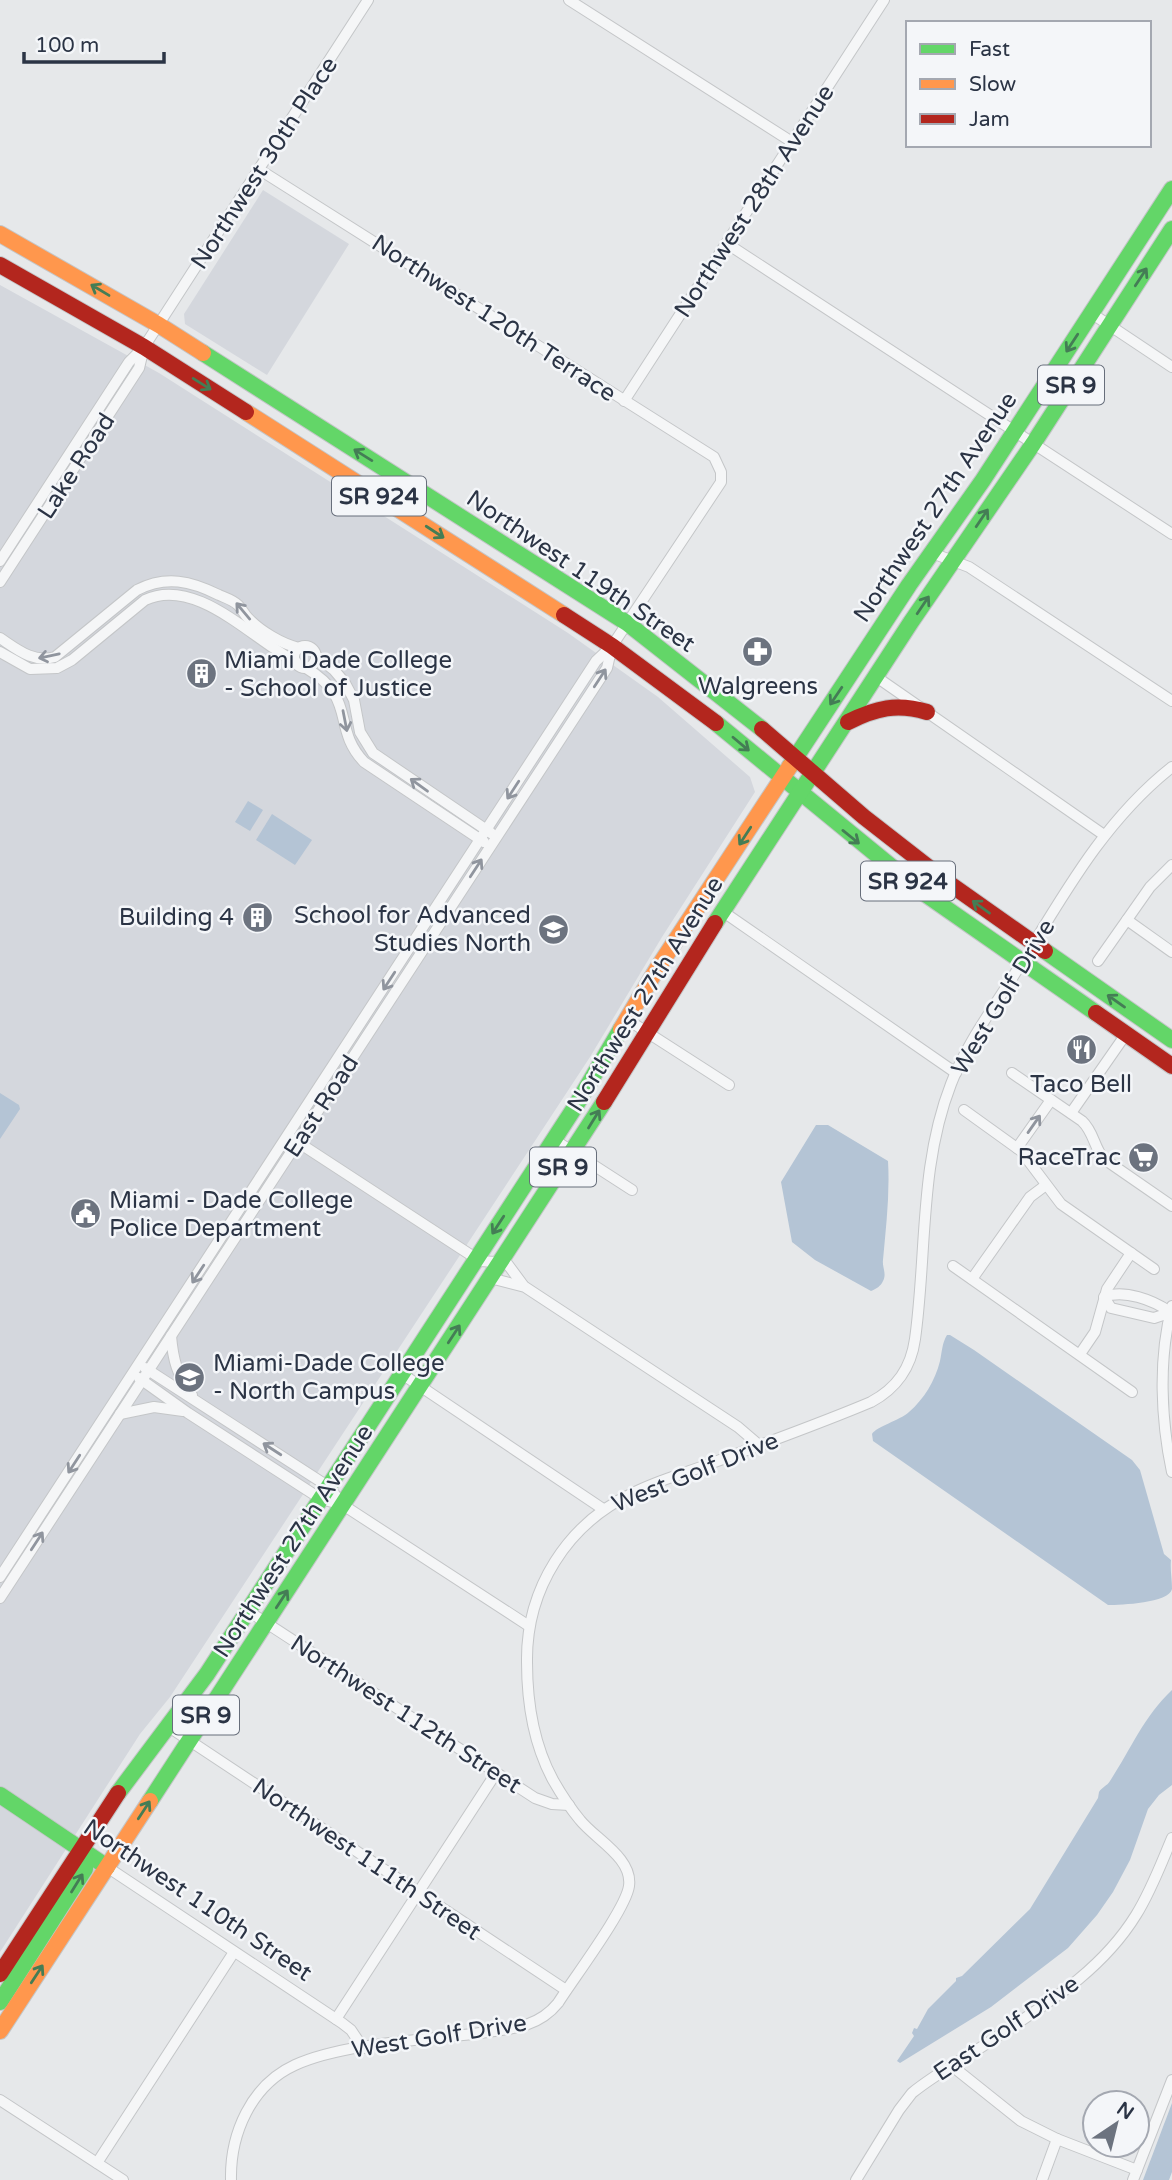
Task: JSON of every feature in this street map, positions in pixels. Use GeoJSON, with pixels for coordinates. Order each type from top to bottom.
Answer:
{"type":"FeatureCollection","features":[{"type":"Feature","properties":{"kind":"main road","name":"Northwest 27th Avenue"},"geometry":{"type":"LineString","coordinates":[[0,1974],[120,1791],[207,1674],[553,1139],[657,969],[1172,189]]}},
{"type":"Feature","properties":{"kind":"main road","name":"Northwest 27th Avenue"},"geometry":{"type":"LineString","coordinates":[[0,2031],[573,1152],[722,911],[875,676],[1033,444],[1172,229]]}},
{"type":"Feature","properties":{"kind":"main road","name":"Northwest 119th Street"},"geometry":{"type":"LineString","coordinates":[[0,234],[159,326],[627,623],[735,706],[906,851],[1033,944],[1172,1040]]}},
{"type":"Feature","properties":{"kind":"main road","name":"Northwest 119th Street"},"geometry":{"type":"LineString","coordinates":[[0,265],[144,347],[612,646],[713,721],[912,884],[1172,1066]]}},
{"type":"Feature","properties":{"kind":"main road"},"geometry":{"type":"LineString","coordinates":[[845,724],[875,708],[893,705],[907,705],[927,712]]}},
{"type":"Feature","properties":{"kind":"main road","name":"Northwest 110th Street"},"geometry":{"type":"LineString","coordinates":[[0,1795],[107,1867]]}},
{"type":"Feature","properties":{"kind":"main road"},"geometry":{"type":"LineString","coordinates":[[0,2001],[82,1875],[86,1862],[81,1850]]}},
{"type":"Feature","properties":{"kind":"street","name":"Northwest 30th Place"},"geometry":{"type":"LineString","coordinates":[[159,326],[368,0]]}},
{"type":"Feature","properties":{"kind":"street"},"geometry":{"type":"LineString","coordinates":[[569,0],[792,142]]}},
{"type":"Feature","properties":{"kind":"street","name":"Northwest 28th Avenue"},"geometry":{"type":"LineString","coordinates":[[624,401],[884,0]]}},
{"type":"Feature","properties":{"kind":"street","name":"Northwest 120th Terrace"},"geometry":{"type":"LineString","coordinates":[[260,170],[713,457],[721,472]]}},
{"type":"Feature","properties":{"kind":"street"},"geometry":{"type":"LineString","coordinates":[[726,243],[1172,534]]}},
{"type":"Feature","properties":{"kind":"street"},"geometry":{"type":"LineString","coordinates":[[1091,313],[1172,367]]}},
{"type":"Feature","properties":{"kind":"street","name":"Lake Road"},"geometry":{"type":"LineString","coordinates":[[0,561],[129,362],[159,326]]}},
{"type":"Feature","properties":{"kind":"street","name":"Lake Road"},"geometry":{"type":"LineString","coordinates":[[0,582],[139,368],[144,347]]}},
{"type":"Feature","properties":{"kind":"street","name":"East Road"},"geometry":{"type":"LineString","coordinates":[[0,1577],[140,1372],[489,838],[607,668],[612,646],[721,482],[721,472]]}},
{"type":"Feature","properties":{"kind":"street"},"geometry":{"type":"LineString","coordinates":[[932,553],[969,567],[1172,701]]}},
{"type":"Feature","properties":{"kind":"street"},"geometry":{"type":"LineString","coordinates":[[0,638],[27,656],[51,658],[66,650],[144,586],[178,581],[194,584],[235,602],[249,620],[285,643],[299,648],[308,647],[314,651],[345,683],[356,706],[359,732],[373,753],[489,838]]}},
{"type":"Feature","properties":{"kind":"street"},"geometry":{"type":"LineString","coordinates":[[209,607],[212,598],[217,594]]}},
{"type":"Feature","properties":{"kind":"street"},"geometry":{"type":"LineString","coordinates":[[0,652],[30,669],[57,668],[72,660],[139,604],[152,597],[186,595],[325,680],[335,691],[351,744],[364,762],[489,838]]}},
{"type":"Feature","properties":{"kind":"street"},"geometry":{"type":"LineString","coordinates":[[299,648],[294,655],[301,665]]}},
{"type":"Feature","properties":{"kind":"street"},"geometry":{"type":"LineString","coordinates":[[301,665],[314,664],[316,656]]}},
{"type":"Feature","properties":{"kind":"street"},"geometry":{"type":"LineString","coordinates":[[875,676],[1104,835]]}},
{"type":"Feature","properties":{"kind":"street","name":"West Golf Drive"},"geometry":{"type":"LineString","coordinates":[[231,2180],[232,2151],[248,2109],[266,2086],[294,2065],[363,2048],[521,2027],[548,2013],[566,1990],[621,1906],[630,1882],[620,1859],[589,1830],[569,1805],[546,1765],[536,1731],[527,1671],[529,1626],[536,1598],[553,1564],[573,1536],[603,1509],[656,1482],[871,1402],[892,1387],[908,1367],[916,1332],[931,1160],[942,1111],[956,1073],[986,1018],[1104,835],[1143,792],[1172,767]]}},
{"type":"Feature","properties":{"kind":"street"},"geometry":{"type":"LineString","coordinates":[[1098,961],[1154,882],[1172,865]]}},
{"type":"Feature","properties":{"kind":"street"},"geometry":{"type":"LineString","coordinates":[[722,911],[956,1073]]}},
{"type":"Feature","properties":{"kind":"street"},"geometry":{"type":"LineString","coordinates":[[1127,920],[1172,952]]}},
{"type":"Feature","properties":{"kind":"street"},"geometry":{"type":"LineString","coordinates":[[628,1020],[729,1085]]}},
{"type":"Feature","properties":{"kind":"street"},"geometry":{"type":"LineString","coordinates":[[1071,1113],[1126,1034]]}},
{"type":"Feature","properties":{"kind":"street"},"geometry":{"type":"LineString","coordinates":[[1012,1073],[1087,1125],[1097,1150],[1104,1159],[1172,1206]]}},
{"type":"Feature","properties":{"kind":"street"},"geometry":{"type":"LineString","coordinates":[[1017,1147],[1051,1100]]}},
{"type":"Feature","properties":{"kind":"street"},"geometry":{"type":"LineString","coordinates":[[964,1110],[1017,1147],[1065,1207],[1154,1269]]}},
{"type":"Feature","properties":{"kind":"street"},"geometry":{"type":"LineString","coordinates":[[293,1139],[476,1259],[488,1263],[503,1258],[525,1287],[738,1427],[759,1445]]}},
{"type":"Feature","properties":{"kind":"street","name":"East Road"},"geometry":{"type":"LineString","coordinates":[[0,1598],[120,1414],[140,1372],[171,1336],[293,1139]]}},
{"type":"Feature","properties":{"kind":"street"},"geometry":{"type":"LineString","coordinates":[[553,1139],[632,1189]]}},
{"type":"Feature","properties":{"kind":"street"},"geometry":{"type":"LineString","coordinates":[[972,1279],[1032,1194],[1046,1185]]}},
{"type":"Feature","properties":{"kind":"street"},"geometry":{"type":"LineString","coordinates":[[1080,1354],[1095,1332],[1104,1297],[1131,1253]]}},
{"type":"Feature","properties":{"kind":"street"},"geometry":{"type":"LineString","coordinates":[[953,1266],[1132,1392]]}},
{"type":"Feature","properties":{"kind":"street"},"geometry":{"type":"LineString","coordinates":[[490,1279],[525,1287]]}},
{"type":"Feature","properties":{"kind":"street"},"geometry":{"type":"LineString","coordinates":[[1104,1297],[1114,1293],[1156,1302],[1172,1310]]}},
{"type":"Feature","properties":{"kind":"street"},"geometry":{"type":"LineString","coordinates":[[1121,1310],[1120,1304],[1124,1295]]}},
{"type":"Feature","properties":{"kind":"street"},"geometry":{"type":"LineString","coordinates":[[1104,1297],[1111,1308],[1154,1318],[1172,1310]]}},
{"type":"Feature","properties":{"kind":"street"},"geometry":{"type":"LineString","coordinates":[[1172,1310],[1164,1365],[1164,1399],[1172,1472]]}},
{"type":"Feature","properties":{"kind":"street"},"geometry":{"type":"LineString","coordinates":[[171,1336],[177,1372],[196,1400]]}},
{"type":"Feature","properties":{"kind":"street"},"geometry":{"type":"LineString","coordinates":[[140,1372],[196,1400],[343,1506],[529,1626]]}},
{"type":"Feature","properties":{"kind":"street"},"geometry":{"type":"LineString","coordinates":[[140,1372],[188,1413],[325,1493]]}},
{"type":"Feature","properties":{"kind":"street"},"geometry":{"type":"LineString","coordinates":[[402,1374],[603,1509]]}},
{"type":"Feature","properties":{"kind":"street"},"geometry":{"type":"LineString","coordinates":[[120,1414],[161,1407],[188,1413]]}},
{"type":"Feature","properties":{"kind":"street","name":"Northwest 112th Street"},"geometry":{"type":"LineString","coordinates":[[248,1611],[543,1802],[569,1805]]}},
{"type":"Feature","properties":{"kind":"street","name":"Northwest 111th Street"},"geometry":{"type":"LineString","coordinates":[[169,1727],[566,1990]]}},
{"type":"Feature","properties":{"kind":"street"},"geometry":{"type":"LineString","coordinates":[[336,2019],[496,1773]]}},
{"type":"Feature","properties":{"kind":"street","name":"East Golf Drive"},"geometry":{"type":"LineString","coordinates":[[856,2180],[907,2099],[918,2089],[1044,2006],[1075,1983],[1101,1958],[1130,1925],[1142,1905],[1172,1838]]}},
{"type":"Feature","properties":{"kind":"street","name":"Northwest 110th Street"},"geometry":{"type":"LineString","coordinates":[[107,1867],[336,2019],[351,2030],[363,2048]]}},
{"type":"Feature","properties":{"kind":"street"},"geometry":{"type":"LineString","coordinates":[[97,2163],[234,1952]]}},
{"type":"Feature","properties":{"kind":"street"},"geometry":{"type":"LineString","coordinates":[[952,2066],[1012,2115],[1135,2175],[1172,2080]]}},
{"type":"Feature","properties":{"kind":"street"},"geometry":{"type":"LineString","coordinates":[[0,2100],[123,2180]]}},
{"type":"Feature","properties":{"kind":"street"},"geometry":{"type":"LineString","coordinates":[[1042,2180],[1057,2139]]}},
{"type":"Feature","properties":{"kind":"shaded area"},"geometry":{"type":"Polygon","coordinates":[[[263,190],[349,244],[267,375],[185,324],[184,314],[263,190]]]}},
{"type":"Feature","properties":{"kind":"shaded area","name":"Miami-Dade College - North Campus"},"geometry":{"type":"Polygon","coordinates":[[[0,285],[159,373],[568,633],[658,697],[750,777],[755,792],[662,937],[590,1057],[170,1697],[140,1734],[0,1952],[0,285]]]}},
{"type":"Feature","properties":{"kind":"water"},"geometry":{"type":"Polygon","coordinates":[[[248,801],[263,810],[250,831],[235,822],[248,801]]]}},
{"type":"Feature","properties":{"kind":"water"},"geometry":{"type":"Polygon","coordinates":[[[272,814],[312,840],[295,865],[256,840],[272,814]]]}},
{"type":"Feature","properties":{"kind":"water"},"geometry":{"type":"Polygon","coordinates":[[[0,1093],[19,1105],[20,1109],[0,1139],[0,1093]]]}},
{"type":"Feature","properties":{"kind":"water"},"geometry":{"type":"Polygon","coordinates":[[[816,1125],[828,1125],[888,1161],[883,1263],[885,1276],[881,1284],[871,1291],[815,1260],[792,1242],[781,1182],[816,1125]]]}},
{"type":"Feature","properties":{"kind":"water"},"geometry":{"type":"Polygon","coordinates":[[[947,1335],[974,1350],[1132,1460],[1140,1470],[1164,1554],[1171,1560],[1172,1589],[1169,1594],[1144,1602],[1108,1605],[873,1441],[872,1434],[875,1431],[905,1415],[924,1395],[935,1376],[947,1335]]]}},
{"type":"Feature","properties":{"kind":"water"},"geometry":{"type":"Polygon","coordinates":[[[1172,1690],[1172,1785],[1159,1795],[1148,1809],[1130,1860],[1097,1915],[1068,1948],[991,2007],[900,2063],[897,2061],[914,2036],[914,2028],[917,2029],[928,2009],[956,1978],[962,1976],[1030,1909],[1098,1798],[1099,1792],[1110,1781],[1153,1711],[1172,1690]]]}},
{"type":"Feature","properties":{"kind":"water"},"geometry":{"type":"Polygon","coordinates":[[[1172,2103],[1172,2172],[1169,2180],[1143,2180],[1172,2103]]]}},
{"type":"Feature","properties":{"kind":"traffic: fast"},"geometry":{"type":"LineString","coordinates":[[790,766],[909,585],[983,480],[1172,189]]}},
{"type":"Feature","properties":{"kind":"traffic: fast"},"geometry":{"type":"LineString","coordinates":[[715,923],[911,622],[1033,444],[1172,229]]}},
{"type":"Feature","properties":{"kind":"traffic: fast"},"geometry":{"type":"LineString","coordinates":[[203,353],[627,623],[762,729]]}},
{"type":"Feature","properties":{"kind":"traffic: fast"},"geometry":{"type":"LineString","coordinates":[[716,723],[921,891],[1096,1013]]}},
{"type":"Feature","properties":{"kind":"traffic: fast"},"geometry":{"type":"LineString","coordinates":[[1045,951],[1172,1040]]}},
{"type":"Feature","properties":{"kind":"traffic: fast"},"geometry":{"type":"LineString","coordinates":[[118,1793],[207,1674],[575,1107],[621,1029]]}},
{"type":"Feature","properties":{"kind":"traffic: fast"},"geometry":{"type":"LineString","coordinates":[[150,1801],[604,1102]]}},
{"type":"Feature","properties":{"kind":"traffic: fast"},"geometry":{"type":"LineString","coordinates":[[0,1795],[107,1867]]}},
{"type":"Feature","properties":{"kind":"traffic: fast"},"geometry":{"type":"LineString","coordinates":[[0,2002],[85,1869],[85,1856],[81,1849]]}},
{"type":"Feature","properties":{"kind":"traffic: slow"},"geometry":{"type":"LineString","coordinates":[[0,234],[203,353]]}},
{"type":"Feature","properties":{"kind":"traffic: slow"},"geometry":{"type":"LineString","coordinates":[[246,412],[564,615]]}},
{"type":"Feature","properties":{"kind":"traffic: slow"},"geometry":{"type":"LineString","coordinates":[[621,1029],[657,969],[790,766]]}},
{"type":"Feature","properties":{"kind":"traffic: slow"},"geometry":{"type":"LineString","coordinates":[[0,2031],[150,1801]]}},
{"type":"Feature","properties":{"kind":"traffic: jam"},"geometry":{"type":"LineString","coordinates":[[0,265],[144,347],[246,412]]}},
{"type":"Feature","properties":{"kind":"traffic: jam"},"geometry":{"type":"LineString","coordinates":[[564,615],[612,646],[716,723]]}},
{"type":"Feature","properties":{"kind":"traffic: jam"},"geometry":{"type":"LineString","coordinates":[[848,722],[887,708],[927,712]]}},
{"type":"Feature","properties":{"kind":"traffic: jam"},"geometry":{"type":"LineString","coordinates":[[762,729],[864,817],[950,884],[1045,951]]}},
{"type":"Feature","properties":{"kind":"traffic: jam"},"geometry":{"type":"LineString","coordinates":[[604,1102],[715,923]]}},
{"type":"Feature","properties":{"kind":"traffic: jam"},"geometry":{"type":"LineString","coordinates":[[1096,1013],[1172,1066]]}},
{"type":"Feature","properties":{"kind":"traffic: jam"},"geometry":{"type":"LineString","coordinates":[[0,1974],[118,1793]]}},
{"type":"Feature","properties":{"kind":"place","name":"Walgreens"},"geometry":{"type":"Point","coordinates":[758,652]}},
{"type":"Feature","properties":{"kind":"place","name":"Miami Dade College - School of Justice"},"geometry":{"type":"Point","coordinates":[201,674]}},
{"type":"Feature","properties":{"kind":"place","name":"Building 4"},"geometry":{"type":"Point","coordinates":[257,917]}},
{"type":"Feature","properties":{"kind":"place","name":"School for Advanced Studies North"},"geometry":{"type":"Point","coordinates":[554,929]}},
{"type":"Feature","properties":{"kind":"place","name":"Taco Bell"},"geometry":{"type":"Point","coordinates":[1081,1050]}},
{"type":"Feature","properties":{"kind":"place","name":"RaceTrac"},"geometry":{"type":"Point","coordinates":[1144,1157]}},
{"type":"Feature","properties":{"kind":"place","name":"Miami - Dade College Police Department"},"geometry":{"type":"Point","coordinates":[86,1214]}},
{"type":"Feature","properties":{"kind":"place","name":"Miami-Dade College - North Campus"},"geometry":{"type":"Point","coordinates":[190,1377]}}]}
